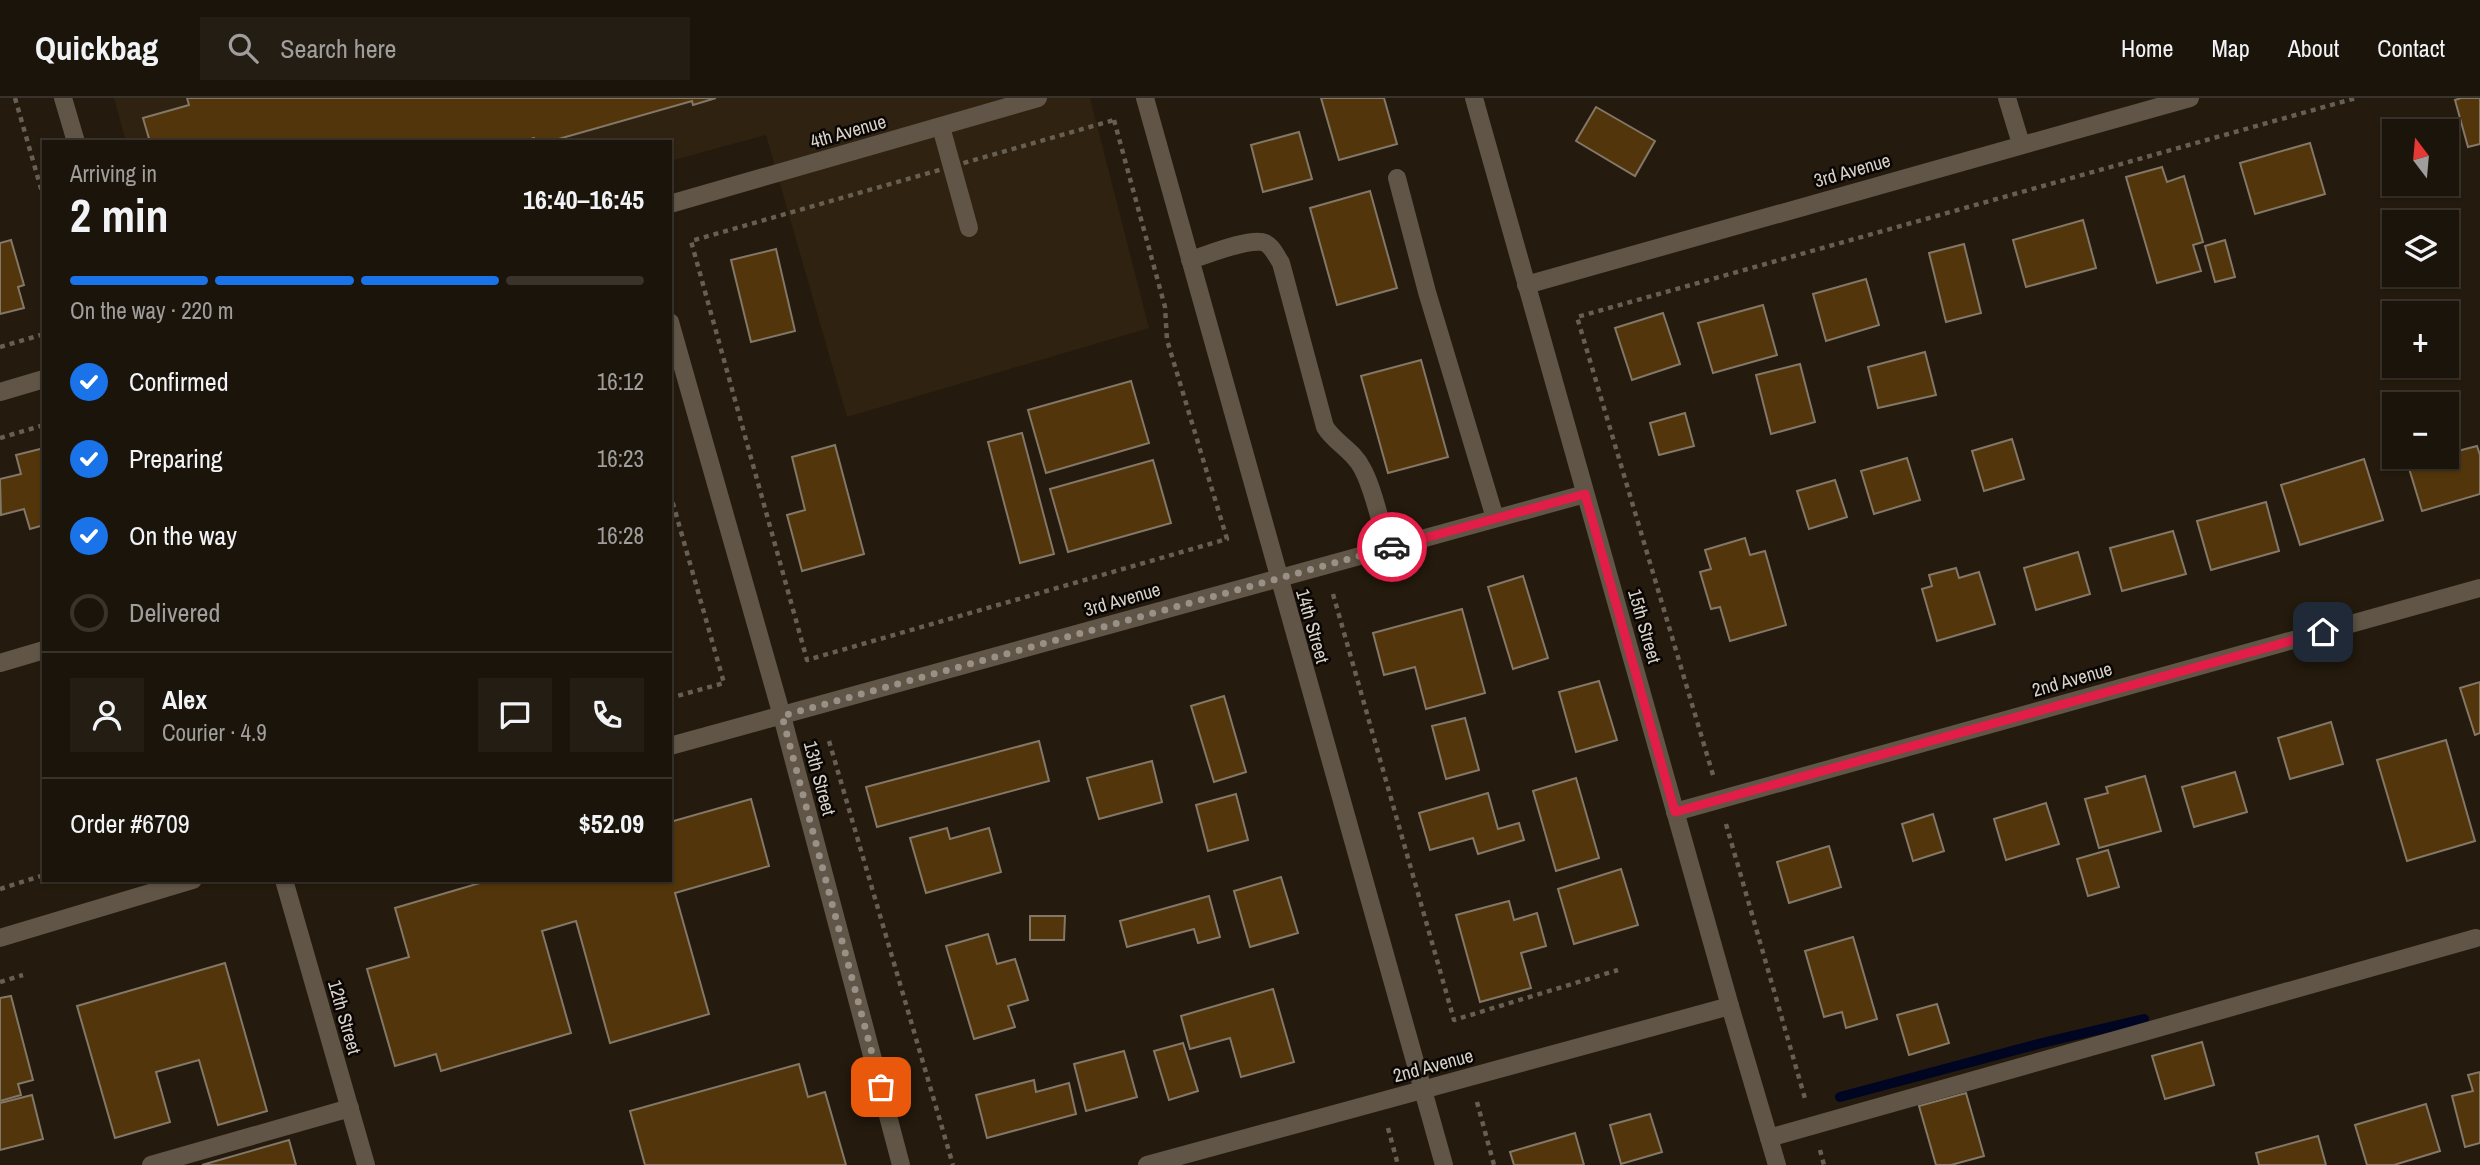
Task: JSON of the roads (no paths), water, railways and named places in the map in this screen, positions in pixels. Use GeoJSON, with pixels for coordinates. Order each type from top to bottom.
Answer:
{"type":"FeatureCollection","features":[{"type":"Feature","properties":{"kind":"street"},"geometry":{"type":"LineString","coordinates":[[63,98],[75,140]]}},
{"type":"Feature","properties":{"kind":"street","name":"4th Avenue"},"geometry":{"type":"LineString","coordinates":[[672,203],[1038,98]]}},
{"type":"Feature","properties":{"kind":"street","name":"14th Street"},"geometry":{"type":"LineString","coordinates":[[1145,98],[1444,1165]]}},
{"type":"Feature","properties":{"kind":"street","name":"15th Street"},"geometry":{"type":"LineString","coordinates":[[1474,98],[1777,1165]]}},
{"type":"Feature","properties":{"kind":"street"},"geometry":{"type":"LineString","coordinates":[[2007,98],[2021,144]]}},
{"type":"Feature","properties":{"kind":"street","name":"3rd Avenue"},"geometry":{"type":"LineString","coordinates":[[1526,285],[2190,98]]}},
{"type":"Feature","properties":{"kind":"street"},"geometry":{"type":"LineString","coordinates":[[941,127],[969,228]]}},
{"type":"Feature","properties":{"kind":"street"},"geometry":{"type":"LineString","coordinates":[[1397,178],[1427,292],[1495,518]]}},
{"type":"Feature","properties":{"kind":"street"},"geometry":{"type":"LineString","coordinates":[[1189,260],[1247,244],[1263,242],[1271,248],[1281,263],[1325,427],[1333,440],[1350,452],[1362,467],[1388,548]]}},
{"type":"Feature","properties":{"kind":"street","name":"13th Street"},"geometry":{"type":"LineString","coordinates":[[672,328],[782,716],[901,1165]]}},
{"type":"Feature","properties":{"kind":"street"},"geometry":{"type":"LineString","coordinates":[[0,392],[42,380]]}},
{"type":"Feature","properties":{"kind":"street","name":"3rd Avenue"},"geometry":{"type":"LineString","coordinates":[[672,745],[1585,494]]}},
{"type":"Feature","properties":{"kind":"street","name":"2nd Avenue"},"geometry":{"type":"LineString","coordinates":[[1675,812],[2480,588]]}},
{"type":"Feature","properties":{"kind":"street"},"geometry":{"type":"LineString","coordinates":[[0,663],[42,651]]}},
{"type":"Feature","properties":{"kind":"street"},"geometry":{"type":"LineString","coordinates":[[0,938],[185,882]]}},
{"type":"Feature","properties":{"kind":"street","name":"12th Street"},"geometry":{"type":"LineString","coordinates":[[285,882],[366,1165]]}},
{"type":"Feature","properties":{"kind":"street"},"geometry":{"type":"LineString","coordinates":[[1769,1138],[2476,938]]}},
{"type":"Feature","properties":{"kind":"street","name":"2nd Avenue"},"geometry":{"type":"LineString","coordinates":[[1147,1165],[1730,1006]]}},
{"type":"Feature","properties":{"kind":"street"},"geometry":{"type":"LineString","coordinates":[[151,1165],[349,1108]]}},
{"type":"Feature","properties":{"kind":"waterway"},"geometry":{"type":"LineString","coordinates":[[1840,1097],[2042,1043],[2144,1019]]}}]}
